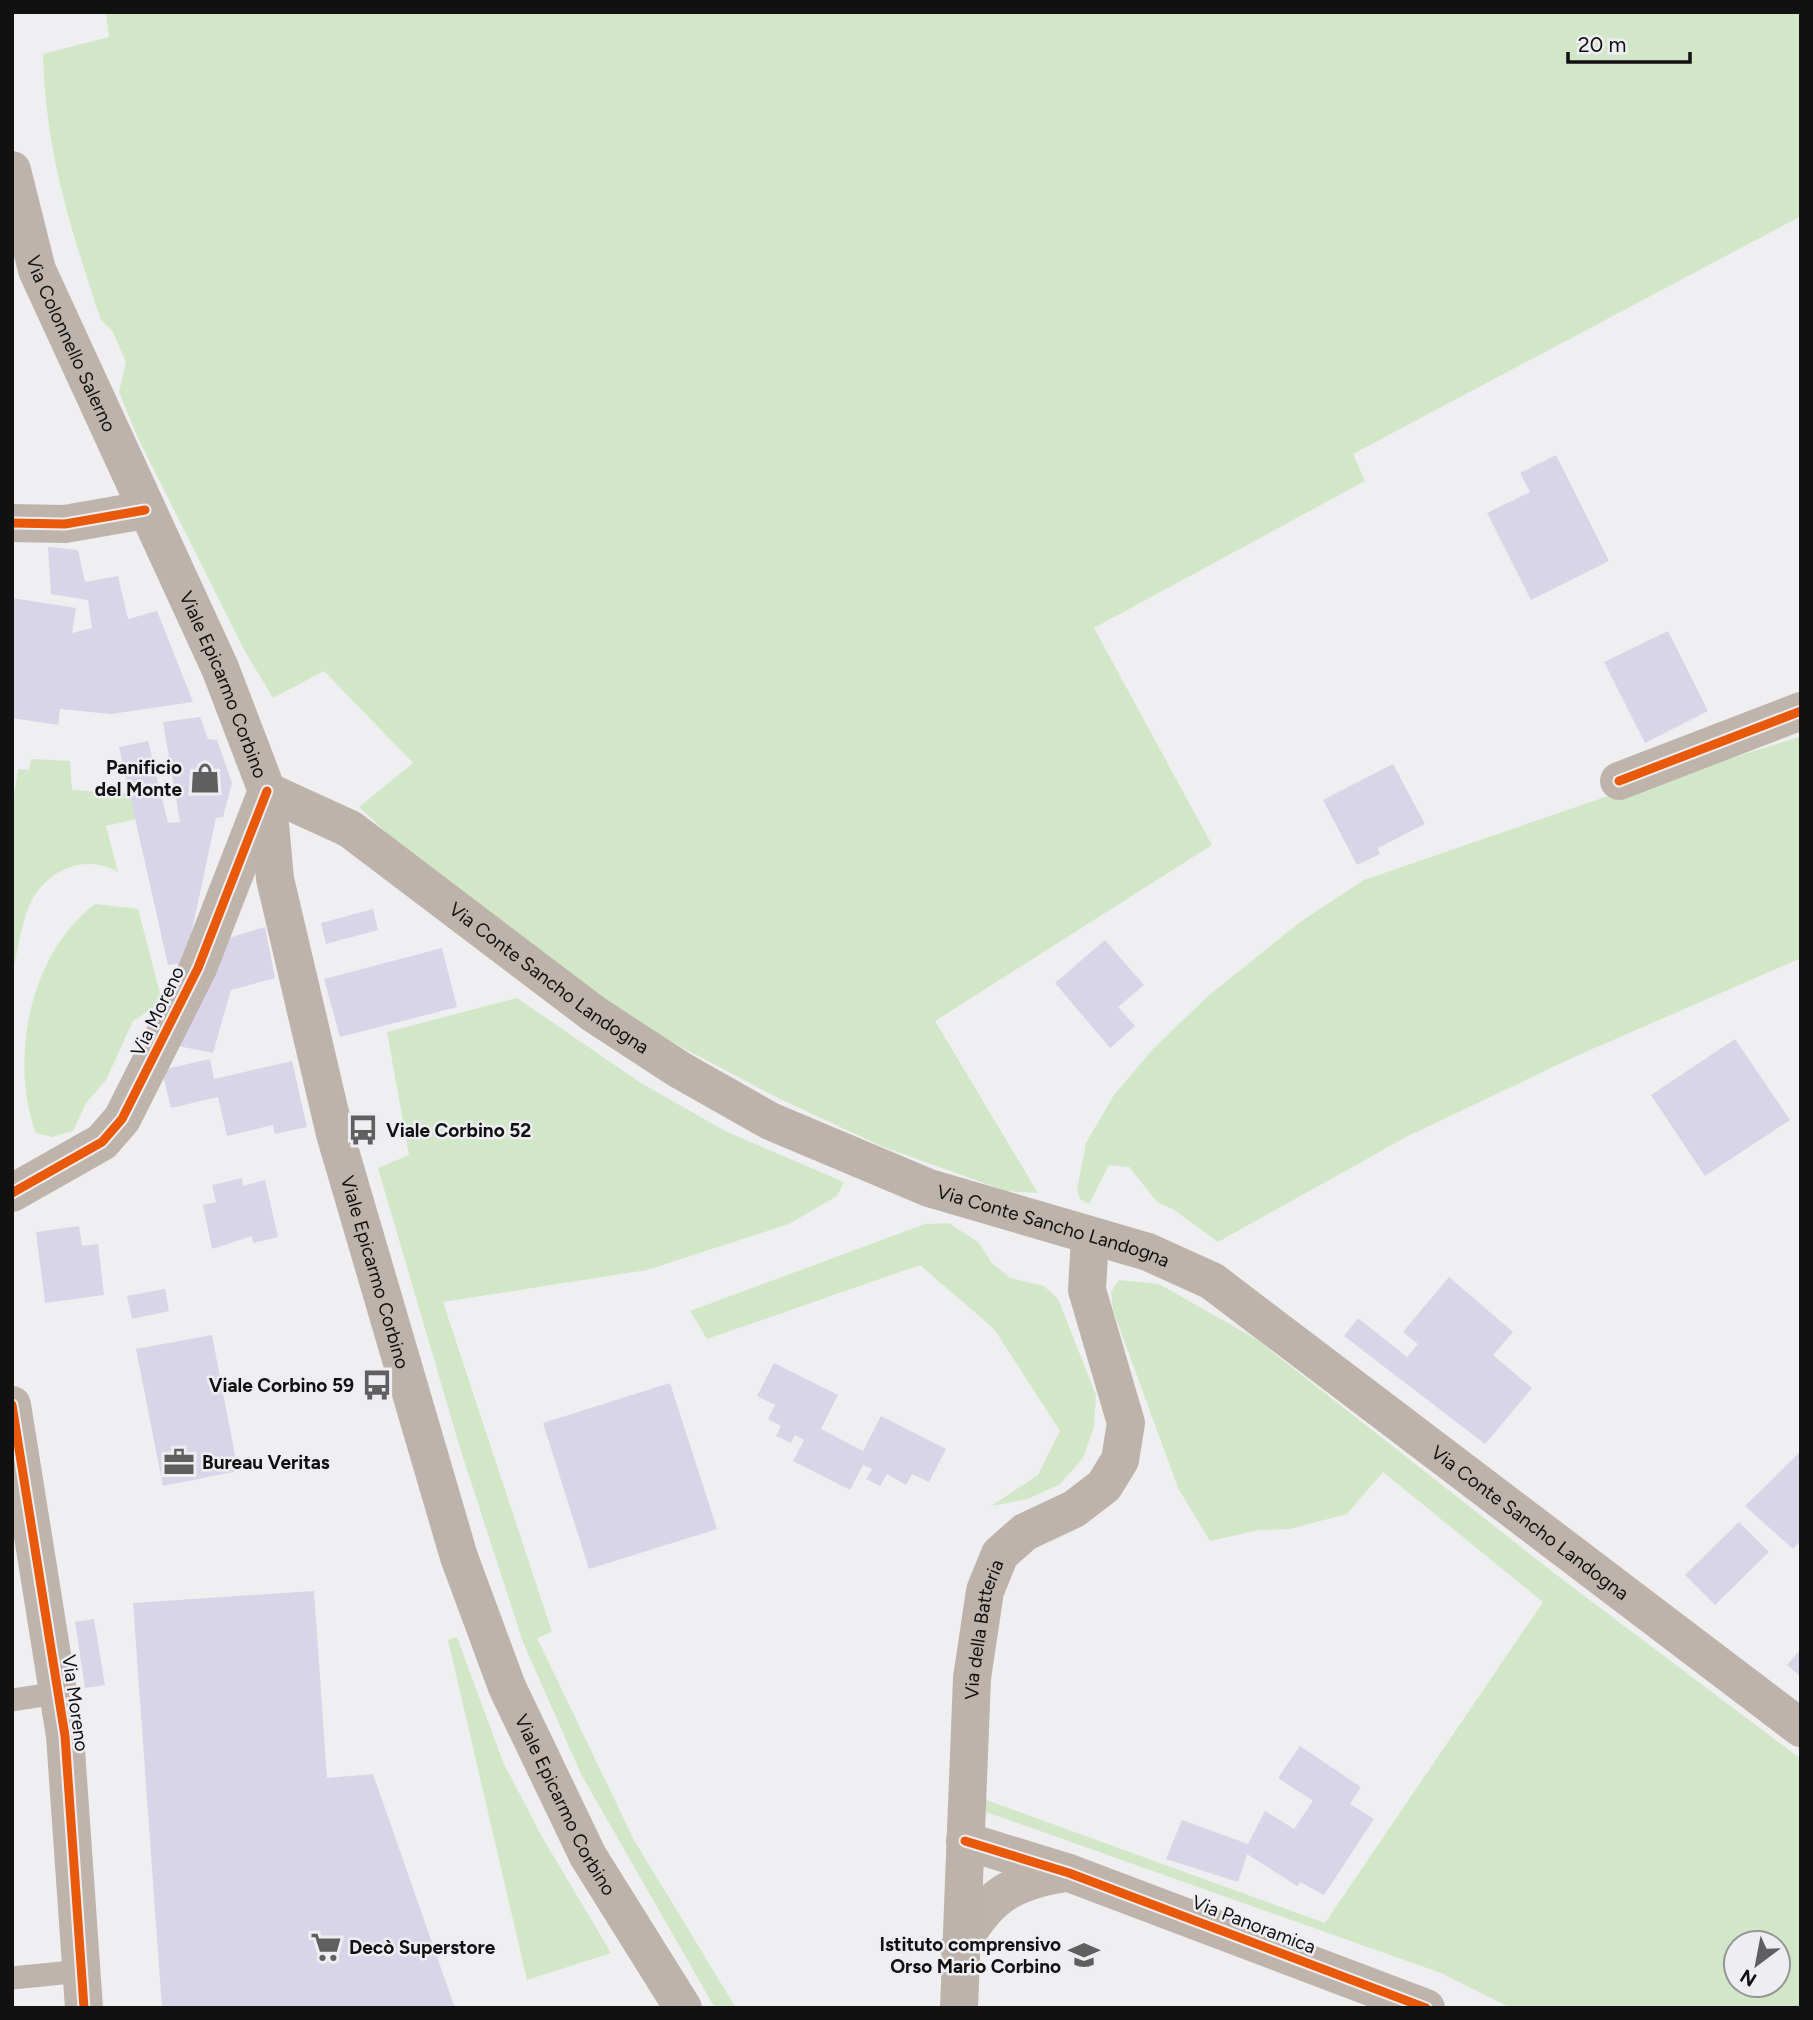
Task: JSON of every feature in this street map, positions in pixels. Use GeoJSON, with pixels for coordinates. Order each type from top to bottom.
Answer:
{"type":"FeatureCollection","features":[{"type":"Feature","properties":{"kind":"main road","name":"Via Colonnello Salerno"},"geometry":{"type":"LineString","coordinates":[[12,170],[37,270],[145,510]]}},
{"type":"Feature","properties":{"kind":"main road","name":"Viale Epicarmo Corbino"},"geometry":{"type":"LineString","coordinates":[[145,510],[220,668],[267,791],[275,879],[335,1134],[459,1557],[507,1687],[588,1856],[683,2008]]}},
{"type":"Feature","properties":{"kind":"main road","name":"Via Conte Sancho Landogna"},"geometry":{"type":"LineString","coordinates":[[267,791],[350,829],[594,1014],[680,1070],[770,1121],[929,1188],[1148,1252],[1212,1281],[1801,1728]]}},
{"type":"Feature","properties":{"kind":"main road","name":"Via della Batteria"},"geometry":{"type":"LineString","coordinates":[[959,2008],[959,1948],[972,1678],[985,1591],[999,1553],[1025,1532],[1074,1509],[1104,1486],[1120,1460],[1126,1423],[1087,1290],[1090,1237]]}},
{"type":"Feature","properties":{"kind":"street"},"geometry":{"type":"LineString","coordinates":[[12,224],[37,270]]}},
{"type":"Feature","properties":{"kind":"street"},"geometry":{"type":"LineString","coordinates":[[12,523],[65,524],[145,510]]}},
{"type":"Feature","properties":{"kind":"street"},"geometry":{"type":"LineString","coordinates":[[1619,781],[1801,711]]}},
{"type":"Feature","properties":{"kind":"street","name":"Via Moreno"},"geometry":{"type":"LineString","coordinates":[[17,1182],[68,1163],[102,1142],[122,1119],[198,968],[267,791]]}},
{"type":"Feature","properties":{"kind":"street"},"geometry":{"type":"LineString","coordinates":[[231,885],[275,879]]}},
{"type":"Feature","properties":{"kind":"street","name":"Via Moreno"},"geometry":{"type":"LineString","coordinates":[[12,1405],[65,1736],[83,1989]]}},
{"type":"Feature","properties":{"kind":"street","name":"Via Panoramica"},"geometry":{"type":"LineString","coordinates":[[965,1841],[1069,1873],[1426,2008]]}},
{"type":"Feature","properties":{"kind":"street"},"geometry":{"type":"LineString","coordinates":[[959,1948],[975,1918],[1003,1891],[1030,1879],[1069,1873]]}},
{"type":"Feature","properties":{"kind":"lane"},"geometry":{"type":"LineString","coordinates":[[12,1700],[58,1693]]}},
{"type":"Feature","properties":{"kind":"lane"},"geometry":{"type":"LineString","coordinates":[[12,1978],[83,1989]]}},
{"type":"Feature","properties":{"kind":"green space"},"geometry":{"type":"Polygon","coordinates":[[[106,12],[1801,12],[1801,216],[1353,454],[1365,481],[1094,628],[1212,845],[935,1021],[1038,1193],[1006,1191],[881,1146],[776,1097],[638,1024],[410,855],[359,807],[413,763],[324,671],[273,698],[242,646],[138,438],[119,392],[126,362],[113,332],[101,320],[61,189],[49,123],[43,54],[109,37],[106,12]]]}},
{"type":"Feature","properties":{"kind":"green space"},"geometry":{"type":"Polygon","coordinates":[[[1799,737],[1801,958],[1572,1058],[1408,1136],[1218,1242],[1173,1209],[1158,1203],[1129,1167],[1109,1165],[1089,1204],[1080,1199],[1077,1190],[1086,1143],[1114,1095],[1153,1049],[1208,996],[1300,922],[1364,880],[1605,797],[1799,737]]]}},
{"type":"Feature","properties":{"kind":"green space"},"geometry":{"type":"Polygon","coordinates":[[[31,759],[70,761],[72,790],[130,794],[136,819],[106,826],[118,872],[94,864],[70,867],[59,872],[40,889],[25,917],[12,974],[12,810],[18,769],[29,770],[31,759]]]}},
{"type":"Feature","properties":{"kind":"green space"},"geometry":{"type":"Polygon","coordinates":[[[95,904],[138,909],[160,993],[170,993],[158,1005],[133,1021],[106,1080],[86,1103],[73,1131],[52,1137],[36,1133],[28,1104],[24,1073],[25,1041],[41,978],[55,950],[73,925],[95,904]]]}},
{"type":"Feature","properties":{"kind":"green space"},"geometry":{"type":"Polygon","coordinates":[[[517,998],[641,1083],[727,1132],[844,1182],[837,1196],[789,1224],[647,1270],[443,1302],[552,1632],[537,1638],[634,1840],[736,2008],[715,2008],[581,1774],[523,1642],[460,1448],[378,1168],[409,1155],[387,1032],[517,998]]]}},
{"type":"Feature","properties":{"kind":"green space"},"geometry":{"type":"Polygon","coordinates":[[[949,1223],[979,1243],[991,1262],[1010,1278],[1044,1286],[1058,1299],[1096,1395],[1094,1427],[1083,1458],[1060,1484],[1028,1499],[991,1506],[1038,1475],[1060,1431],[994,1329],[920,1265],[707,1339],[690,1311],[925,1224],[949,1223]]]}},
{"type":"Feature","properties":{"kind":"green space"},"geometry":{"type":"Polygon","coordinates":[[[1119,1280],[1159,1284],[1256,1339],[1563,1580],[1801,1759],[1801,2008],[1511,2008],[1441,1973],[986,1812],[981,1798],[1325,1923],[1543,1602],[1383,1472],[1347,1514],[1290,1529],[1259,1530],[1210,1541],[1178,1488],[1113,1310],[1111,1292],[1119,1280]]]}},
{"type":"Feature","properties":{"kind":"green space"},"geometry":{"type":"Polygon","coordinates":[[[457,1637],[503,1762],[541,1835],[611,1953],[527,1980],[448,1640],[457,1637]]]}},
{"type":"Feature","properties":{"kind":"building"},"geometry":{"type":"Polygon","coordinates":[[[1556,455],[1609,561],[1531,600],[1487,513],[1530,492],[1520,473],[1556,455]]]}},
{"type":"Feature","properties":{"kind":"building"},"geometry":{"type":"Polygon","coordinates":[[[48,547],[78,550],[85,582],[118,576],[128,619],[157,611],[193,702],[111,714],[60,709],[58,725],[12,718],[12,598],[76,608],[72,633],[92,628],[88,600],[51,594],[48,547]]]}},
{"type":"Feature","properties":{"kind":"building"},"geometry":{"type":"Polygon","coordinates":[[[1668,631],[1708,711],[1645,743],[1604,662],[1668,631]]]}},
{"type":"Feature","properties":{"kind":"building"},"geometry":{"type":"Polygon","coordinates":[[[200,717],[208,739],[217,740],[232,783],[223,817],[216,818],[185,963],[168,965],[119,747],[148,741],[168,823],[180,822],[163,722],[200,717]]]}},
{"type":"Feature","properties":{"kind":"building"},"geometry":{"type":"Polygon","coordinates":[[[1393,764],[1425,824],[1378,848],[1380,854],[1357,865],[1323,800],[1393,764]]]}},
{"type":"Feature","properties":{"kind":"building"},"geometry":{"type":"Polygon","coordinates":[[[373,909],[378,930],[326,944],[321,923],[373,909]]]}},
{"type":"Feature","properties":{"kind":"building"},"geometry":{"type":"Polygon","coordinates":[[[265,927],[275,978],[231,990],[213,1053],[178,1046],[229,938],[265,927]]]}},
{"type":"Feature","properties":{"kind":"building"},"geometry":{"type":"Polygon","coordinates":[[[1105,940],[1144,985],[1118,1007],[1135,1026],[1110,1048],[1055,983],[1105,940]]]}},
{"type":"Feature","properties":{"kind":"building"},"geometry":{"type":"Polygon","coordinates":[[[442,948],[457,1007],[340,1037],[324,979],[442,948]]]}},
{"type":"Feature","properties":{"kind":"building"},"geometry":{"type":"Polygon","coordinates":[[[1735,1039],[1790,1120],[1705,1176],[1651,1095],[1735,1039]]]}},
{"type":"Feature","properties":{"kind":"building"},"geometry":{"type":"Polygon","coordinates":[[[210,1059],[214,1079],[292,1061],[307,1127],[275,1134],[273,1125],[227,1136],[218,1097],[171,1108],[163,1075],[166,1069],[210,1059]]]}},
{"type":"Feature","properties":{"kind":"building"},"geometry":{"type":"Polygon","coordinates":[[[242,1178],[243,1186],[265,1180],[278,1237],[253,1243],[252,1236],[212,1249],[203,1205],[216,1202],[212,1185],[242,1178]]]}},
{"type":"Feature","properties":{"kind":"building"},"geometry":{"type":"Polygon","coordinates":[[[79,1226],[82,1246],[98,1244],[104,1295],[45,1303],[36,1232],[79,1226]]]}},
{"type":"Feature","properties":{"kind":"building"},"geometry":{"type":"Polygon","coordinates":[[[1449,1277],[1513,1332],[1493,1355],[1532,1388],[1485,1444],[1344,1336],[1358,1318],[1407,1357],[1418,1344],[1403,1332],[1449,1277]]]}},
{"type":"Feature","properties":{"kind":"building"},"geometry":{"type":"Polygon","coordinates":[[[165,1289],[169,1311],[132,1319],[127,1296],[165,1289]]]}},
{"type":"Feature","properties":{"kind":"building"},"geometry":{"type":"Polygon","coordinates":[[[212,1335],[238,1471],[163,1486],[136,1349],[212,1335]]]}},
{"type":"Feature","properties":{"kind":"building"},"geometry":{"type":"Polygon","coordinates":[[[774,1363],[838,1395],[821,1429],[863,1451],[881,1416],[946,1449],[929,1482],[912,1474],[906,1485],[887,1474],[880,1486],[866,1479],[872,1469],[863,1465],[850,1490],[793,1461],[804,1440],[795,1435],[791,1443],[776,1436],[781,1426],[768,1419],[775,1405],[757,1396],[774,1363]]]}},
{"type":"Feature","properties":{"kind":"building"},"geometry":{"type":"Polygon","coordinates":[[[670,1383],[717,1529],[589,1569],[543,1423],[670,1383]]]}},
{"type":"Feature","properties":{"kind":"building"},"geometry":{"type":"Polygon","coordinates":[[[1801,1451],[1801,1540],[1793,1549],[1745,1506],[1801,1451]]]}},
{"type":"Feature","properties":{"kind":"building"},"geometry":{"type":"Polygon","coordinates":[[[1739,1522],[1769,1552],[1715,1605],[1685,1575],[1739,1522]]]}},
{"type":"Feature","properties":{"kind":"building"},"geometry":{"type":"Polygon","coordinates":[[[314,1591],[327,1778],[373,1774],[455,2008],[162,2008],[133,1603],[314,1591]]]}},
{"type":"Feature","properties":{"kind":"building"},"geometry":{"type":"Polygon","coordinates":[[[94,1619],[105,1685],[85,1688],[75,1622],[94,1619]]]}},
{"type":"Feature","properties":{"kind":"building"},"geometry":{"type":"Polygon","coordinates":[[[1801,1649],[1801,1677],[1787,1665],[1801,1649]]]}},
{"type":"Feature","properties":{"kind":"building"},"geometry":{"type":"Polygon","coordinates":[[[1300,1746],[1361,1787],[1350,1804],[1374,1819],[1324,1895],[1300,1882],[1297,1886],[1247,1854],[1238,1882],[1166,1859],[1182,1820],[1248,1844],[1265,1811],[1294,1829],[1313,1801],[1278,1778],[1300,1746]]]}},
{"type":"Feature","properties":{"kind":"cycle path"},"geometry":{"type":"LineString","coordinates":[[12,523],[65,524],[145,510]]}},
{"type":"Feature","properties":{"kind":"cycle path"},"geometry":{"type":"LineString","coordinates":[[1619,781],[1801,711]]}},
{"type":"Feature","properties":{"kind":"cycle path"},"geometry":{"type":"LineString","coordinates":[[12,1193],[102,1142],[122,1119],[198,968],[267,791]]}},
{"type":"Feature","properties":{"kind":"cycle path"},"geometry":{"type":"LineString","coordinates":[[12,1405],[65,1736],[84,2008]]}},
{"type":"Feature","properties":{"kind":"cycle path"},"geometry":{"type":"LineString","coordinates":[[965,1841],[1069,1873],[1426,2008]]}},
{"type":"Feature","properties":{"kind":"place","name":"Panificio del Monte"},"geometry":{"type":"Point","coordinates":[205,778]}},
{"type":"Feature","properties":{"kind":"place","name":"Viale Corbino 52"},"geometry":{"type":"Point","coordinates":[363,1130]}},
{"type":"Feature","properties":{"kind":"place","name":"Viale Corbino 59"},"geometry":{"type":"Point","coordinates":[377,1385]}},
{"type":"Feature","properties":{"kind":"place","name":"Bureau Veritas"},"geometry":{"type":"Point","coordinates":[179,1462]}},
{"type":"Feature","properties":{"kind":"place","name":"Decò Superstore"},"geometry":{"type":"Point","coordinates":[326,1947]}},
{"type":"Feature","properties":{"kind":"place","name":"Istituto comprensivo Orso Mario Corbino"},"geometry":{"type":"Point","coordinates":[1084,1955]}}]}
